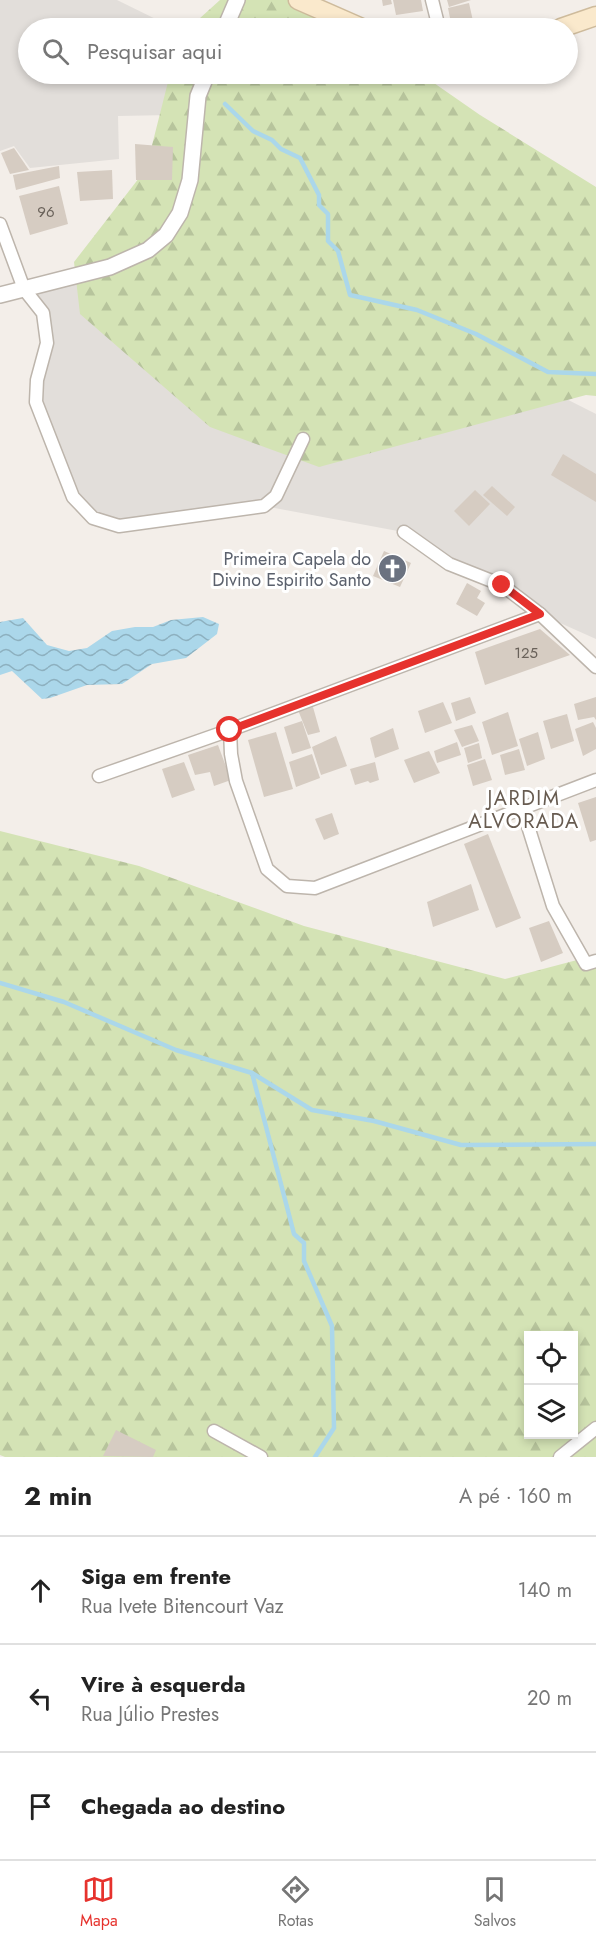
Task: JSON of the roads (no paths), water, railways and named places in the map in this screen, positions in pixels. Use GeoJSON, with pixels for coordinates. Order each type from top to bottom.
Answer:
{"type":"FeatureCollection","features":[{"type":"Feature","properties":{"kind":"main road"},"geometry":{"type":"LineString","coordinates":[[298,0],[339,18]]}},
{"type":"Feature","properties":{"kind":"main road"},"geometry":{"type":"LineString","coordinates":[[578,22],[596,16]]}},
{"type":"Feature","properties":{"kind":"street"},"geometry":{"type":"LineString","coordinates":[[229,18],[237,0]]}},
{"type":"Feature","properties":{"kind":"street"},"geometry":{"type":"LineString","coordinates":[[432,0],[436,18]]}},
{"type":"Feature","properties":{"kind":"street"},"geometry":{"type":"LineString","coordinates":[[0,295],[110,267],[148,250],[166,235],[180,213],[190,180],[198,96],[203,84]]}},
{"type":"Feature","properties":{"kind":"street"},"geometry":{"type":"LineString","coordinates":[[0,224],[24,289],[43,313],[47,343],[36,380],[36,402],[73,496],[93,518],[119,526],[264,506],[276,496],[303,439]]}},
{"type":"Feature","properties":{"kind":"street"},"geometry":{"type":"LineString","coordinates":[[404,532],[449,564],[502,585],[540,614],[596,667]]}},
{"type":"Feature","properties":{"kind":"street"},"geometry":{"type":"LineString","coordinates":[[99,776],[230,730],[540,614]]}},
{"type":"Feature","properties":{"kind":"street"},"geometry":{"type":"LineString","coordinates":[[230,730],[231,754],[236,780],[267,869],[287,886],[315,888],[596,780]]}},
{"type":"Feature","properties":{"kind":"street"},"geometry":{"type":"LineString","coordinates":[[522,807],[553,906],[591,962]]}},
{"type":"Feature","properties":{"kind":"street"},"geometry":{"type":"LineString","coordinates":[[560,1457],[596,1428]]}},
{"type":"Feature","properties":{"kind":"street"},"geometry":{"type":"LineString","coordinates":[[214,1431],[261,1457]]}},
{"type":"Feature","properties":{"kind":"water"},"geometry":{"type":"Polygon","coordinates":[[[203,617],[219,624],[217,634],[186,658],[152,664],[122,684],[87,685],[42,699],[12,671],[0,675],[0,622],[23,618],[47,645],[69,651],[87,648],[112,631],[153,627],[171,620],[203,617]]]}},
{"type":"Feature","properties":{"kind":"waterway"},"geometry":{"type":"LineString","coordinates":[[225,104],[253,131],[300,158],[319,195],[319,205],[328,214],[328,241],[338,251],[350,295],[417,310],[476,334],[548,372],[596,374]]}},
{"type":"Feature","properties":{"kind":"waterway"},"geometry":{"type":"LineString","coordinates":[[0,983],[64,1002],[176,1050],[252,1073],[312,1110],[374,1121],[461,1145],[596,1144]]}},
{"type":"Feature","properties":{"kind":"waterway"},"geometry":{"type":"LineString","coordinates":[[252,1073],[294,1234],[304,1243],[304,1261],[332,1326],[334,1428],[315,1457]]}},
{"type":"Feature","properties":{"kind":"place","name":"Primeira Capela do Divino Espirito Santo"},"geometry":{"type":"Point","coordinates":[392,569]}},
{"type":"Feature","properties":{"kind":"district","name":"JARDIM ALVORADA"},"geometry":{"type":"Point","coordinates":[524,810]}}]}
